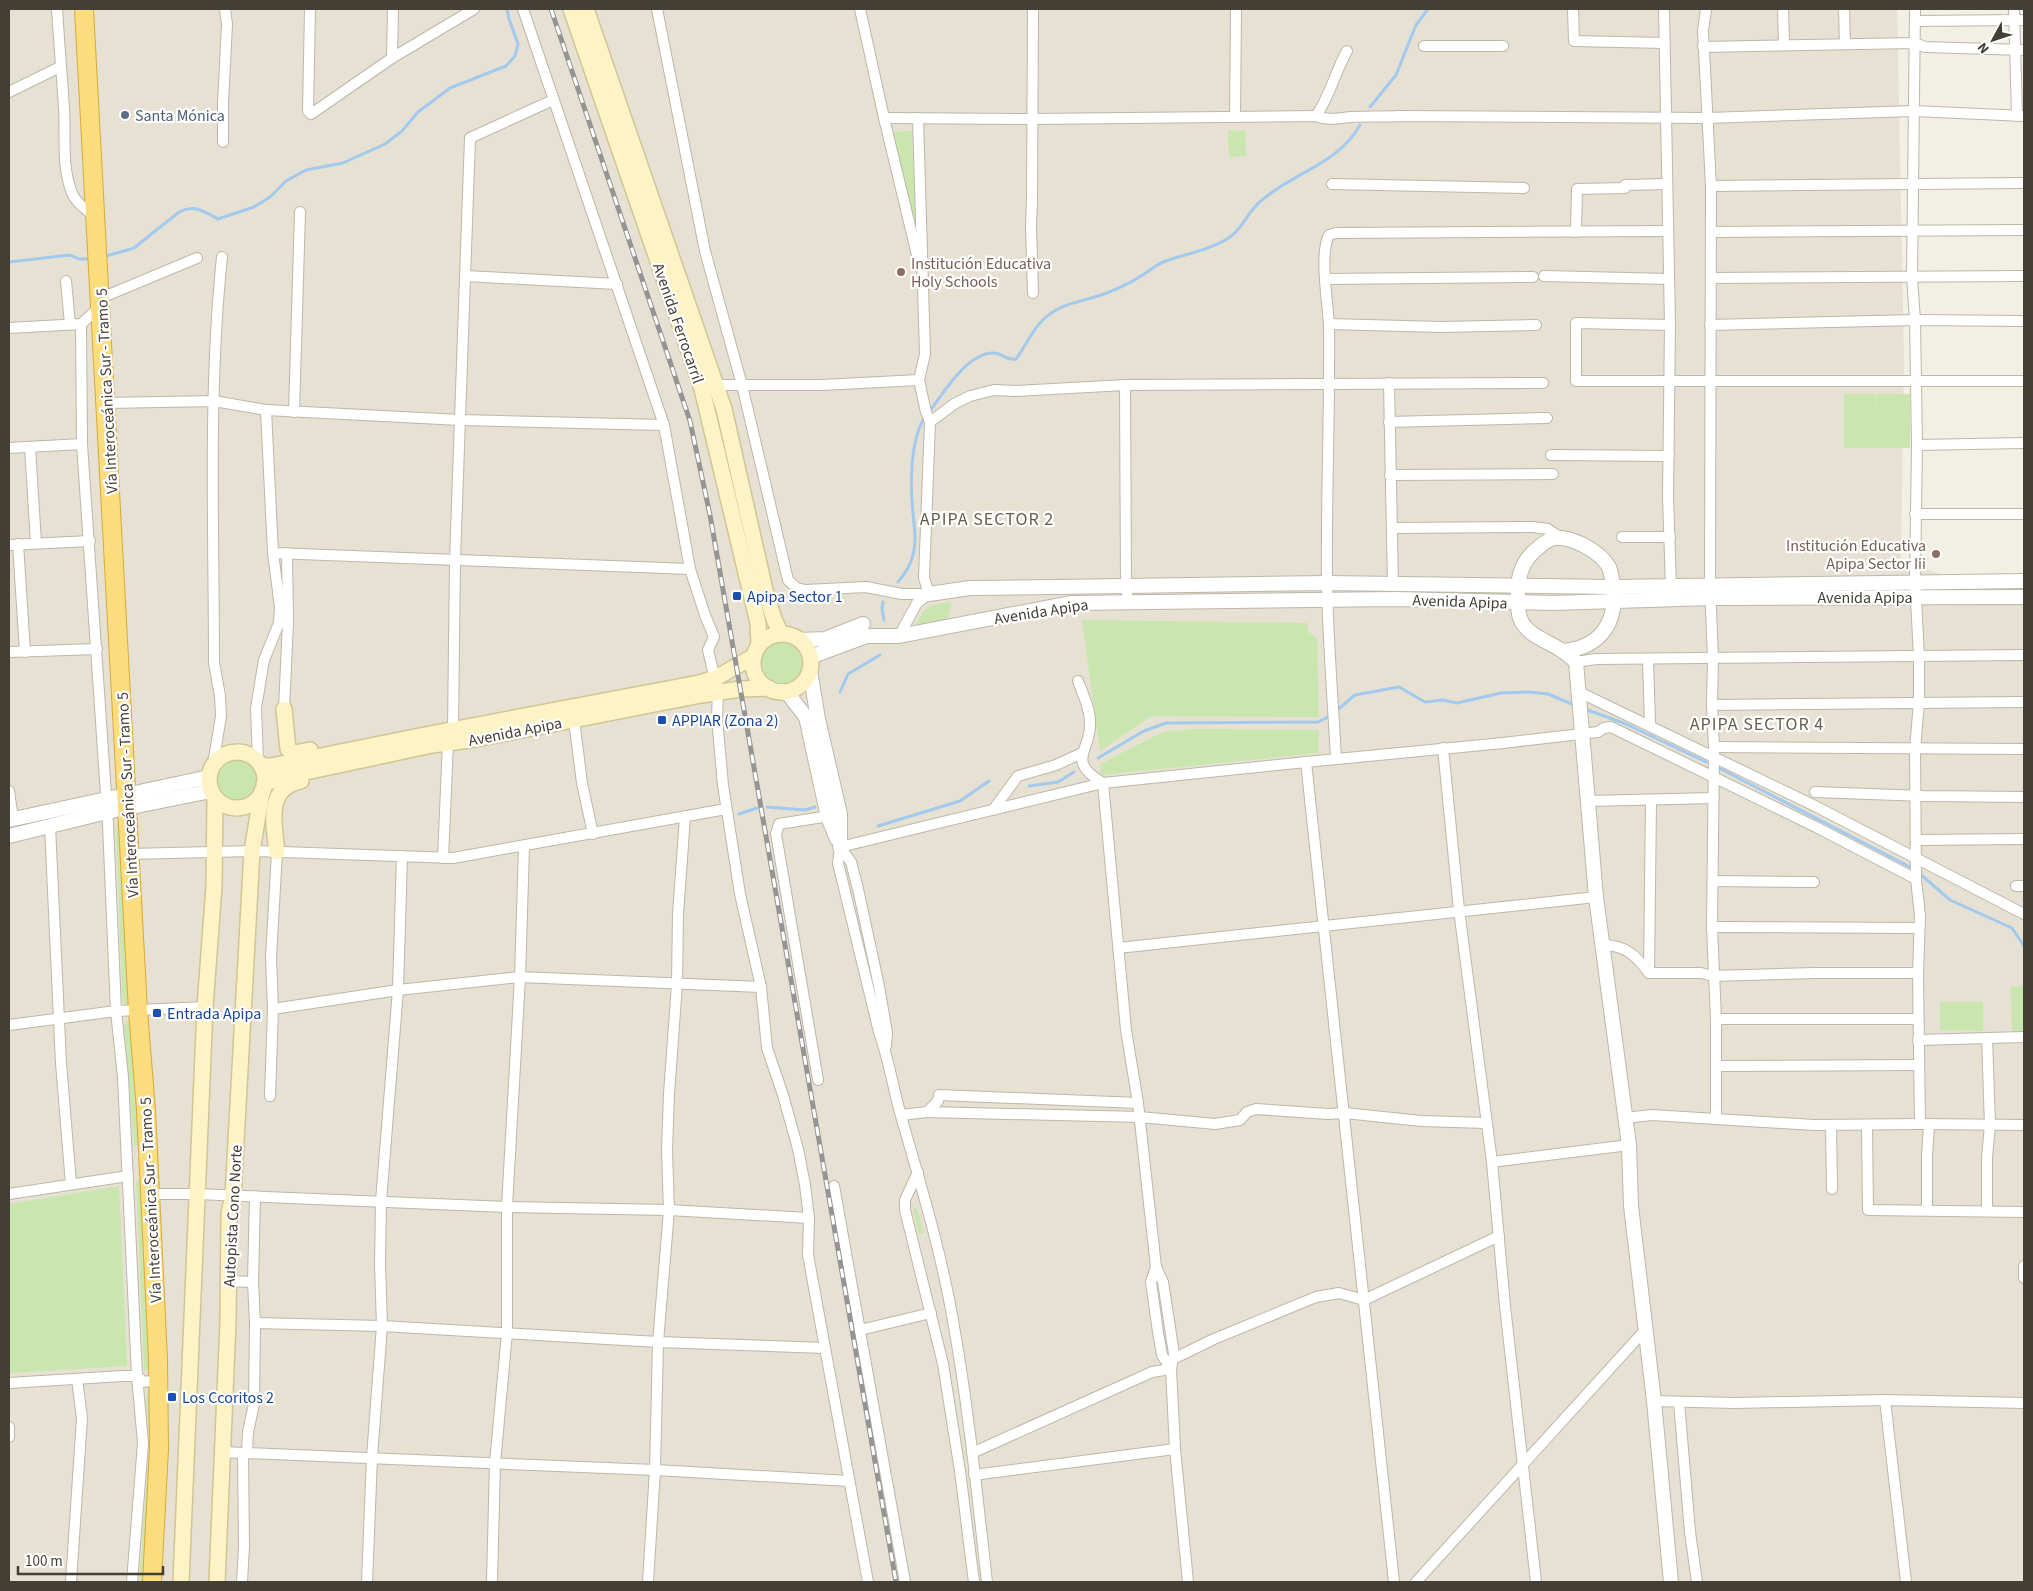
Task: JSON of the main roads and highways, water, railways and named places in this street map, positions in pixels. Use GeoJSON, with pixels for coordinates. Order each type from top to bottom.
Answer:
{"type":"FeatureCollection","features":[{"type":"Feature","properties":{"kind":"highway","name":"Vía Interoceánica Sur - Tramo 5"},"geometry":{"type":"LineString","coordinates":[[84,9],[101,296],[138,1011],[149,1162],[159,1449],[152,1582]]}},
{"type":"Feature","properties":{"kind":"main road","name":"Avenida Ferrocarril"},"geometry":{"type":"LineString","coordinates":[[571,9],[709,387],[724,408],[765,590],[781,634]]}},
{"type":"Feature","properties":{"kind":"main road","name":"Avenida Ferrocarril"},"geometry":{"type":"LineString","coordinates":[[586,9],[709,387],[758,623],[757,651]]}},
{"type":"Feature","properties":{"kind":"main road"},"geometry":{"type":"LineString","coordinates":[[781,634],[788,634],[800,640],[808,651],[810,664],[807,677],[799,686],[775,690],[756,675],[757,651],[769,637],[781,634]]}},
{"type":"Feature","properties":{"kind":"main road","name":"Avenida Apipa"},"geometry":{"type":"LineString","coordinates":[[259,764],[271,766],[422,741],[574,720],[717,685],[757,651]]}},
{"type":"Feature","properties":{"kind":"main road","name":"Avenida Apipa"},"geometry":{"type":"LineString","coordinates":[[450,737],[717,685],[775,690]]}},
{"type":"Feature","properties":{"kind":"main road"},"geometry":{"type":"LineString","coordinates":[[277,852],[275,799],[287,784],[388,762],[422,741],[410,732],[294,753],[286,746],[284,710]]}},
{"type":"Feature","properties":{"kind":"main road","name":"Avenida Apipa"},"geometry":{"type":"LineString","coordinates":[[263,788],[278,778],[422,741]]}},
{"type":"Feature","properties":{"kind":"main road"},"geometry":{"type":"LineString","coordinates":[[181,1582],[205,1007],[215,851],[212,782],[222,756],[235,752],[248,754],[259,764],[265,778],[263,788],[254,802],[240,808],[226,806],[212,782]]}},
{"type":"Feature","properties":{"kind":"main road","name":"Autopista Cono Norte"},"geometry":{"type":"LineString","coordinates":[[217,1582],[228,1322],[229,1213],[233,1196],[252,851],[263,788]]}},
{"type":"Feature","properties":{"kind":"waterway"},"geometry":{"type":"LineString","coordinates":[[103,257],[134,248],[179,212],[194,209],[208,213],[218,219],[254,207],[270,197],[286,181],[306,170],[343,163],[385,144],[402,131],[418,112],[450,88],[506,66],[515,56],[518,44],[507,9]]}},
{"type":"Feature","properties":{"kind":"waterway"},"geometry":{"type":"LineString","coordinates":[[1370,107],[1396,75],[1416,25],[1428,9]]}},
{"type":"Feature","properties":{"kind":"waterway"},"geometry":{"type":"LineString","coordinates":[[929,412],[965,366],[974,359],[994,353],[1010,359],[1016,359],[1040,323],[1056,310],[1112,291],[1135,280],[1163,262],[1207,248],[1230,237],[1263,199],[1335,154],[1344,146],[1360,125]]}},
{"type":"Feature","properties":{"kind":"waterway"},"geometry":{"type":"LineString","coordinates":[[9,262],[70,255],[79,259],[92,259]]}},
{"type":"Feature","properties":{"kind":"waterway"},"geometry":{"type":"LineString","coordinates":[[898,582],[909,566],[915,544],[912,463],[916,437],[925,417]]}},
{"type":"Feature","properties":{"kind":"waterway"},"geometry":{"type":"LineString","coordinates":[[883,602],[884,620]]}},
{"type":"Feature","properties":{"kind":"waterway"},"geometry":{"type":"LineString","coordinates":[[840,692],[848,674],[880,655]]}},
{"type":"Feature","properties":{"kind":"waterway"},"geometry":{"type":"LineString","coordinates":[[1336,711],[1355,695],[1399,687],[1425,702],[1443,700],[1457,703],[1501,693],[1529,692],[1548,694],[1577,706]]}},
{"type":"Feature","properties":{"kind":"waterway"},"geometry":{"type":"LineString","coordinates":[[1585,709],[1626,724],[1706,762]]}},
{"type":"Feature","properties":{"kind":"waterway"},"geometry":{"type":"LineString","coordinates":[[1098,758],[1144,731],[1166,723],[1318,722],[1332,715]]}},
{"type":"Feature","properties":{"kind":"waterway"},"geometry":{"type":"LineString","coordinates":[[1721,769],[1914,869]]}},
{"type":"Feature","properties":{"kind":"waterway"},"geometry":{"type":"LineString","coordinates":[[1029,786],[1058,782],[1074,772]]}},
{"type":"Feature","properties":{"kind":"waterway"},"geometry":{"type":"LineString","coordinates":[[878,826],[960,801],[989,781]]}},
{"type":"Feature","properties":{"kind":"waterway"},"geometry":{"type":"LineString","coordinates":[[767,807],[805,810],[815,807]]}},
{"type":"Feature","properties":{"kind":"waterway"},"geometry":{"type":"LineString","coordinates":[[739,814],[757,808]]}},
{"type":"Feature","properties":{"kind":"waterway"},"geometry":{"type":"LineString","coordinates":[[1919,873],[1950,900],[2012,928],[2024,946]]}},
{"type":"Feature","properties":{"kind":"railway"},"geometry":{"type":"LineString","coordinates":[[551,9],[690,421],[710,515],[896,1582]]}},
{"type":"Feature","properties":{"kind":"place","name":"Santa Mónica"},"geometry":{"type":"Point","coordinates":[125,115]}},
{"type":"Feature","properties":{"kind":"place","name":"Institución Educativa Holy Schools"},"geometry":{"type":"Point","coordinates":[901,272]}},
{"type":"Feature","properties":{"kind":"place","name":"Institución Educativa Apipa Sector Iii"},"geometry":{"type":"Point","coordinates":[1936,554]}},
{"type":"Feature","properties":{"kind":"place","name":"Apipa Sector 1"},"geometry":{"type":"Point","coordinates":[737,596]}},
{"type":"Feature","properties":{"kind":"place","name":"APPIAR (Zona 2)"},"geometry":{"type":"Point","coordinates":[662,720]}},
{"type":"Feature","properties":{"kind":"place","name":"Entrada Apipa"},"geometry":{"type":"Point","coordinates":[157,1013]}},
{"type":"Feature","properties":{"kind":"place","name":"Los Ccoritos 2"},"geometry":{"type":"Point","coordinates":[172,1397]}},
{"type":"Feature","properties":{"kind":"district","name":"APIPA SECTOR 2"},"geometry":{"type":"Point","coordinates":[987,519]}},
{"type":"Feature","properties":{"kind":"district","name":"APIPA SECTOR 4"},"geometry":{"type":"Point","coordinates":[1757,724]}}]}
